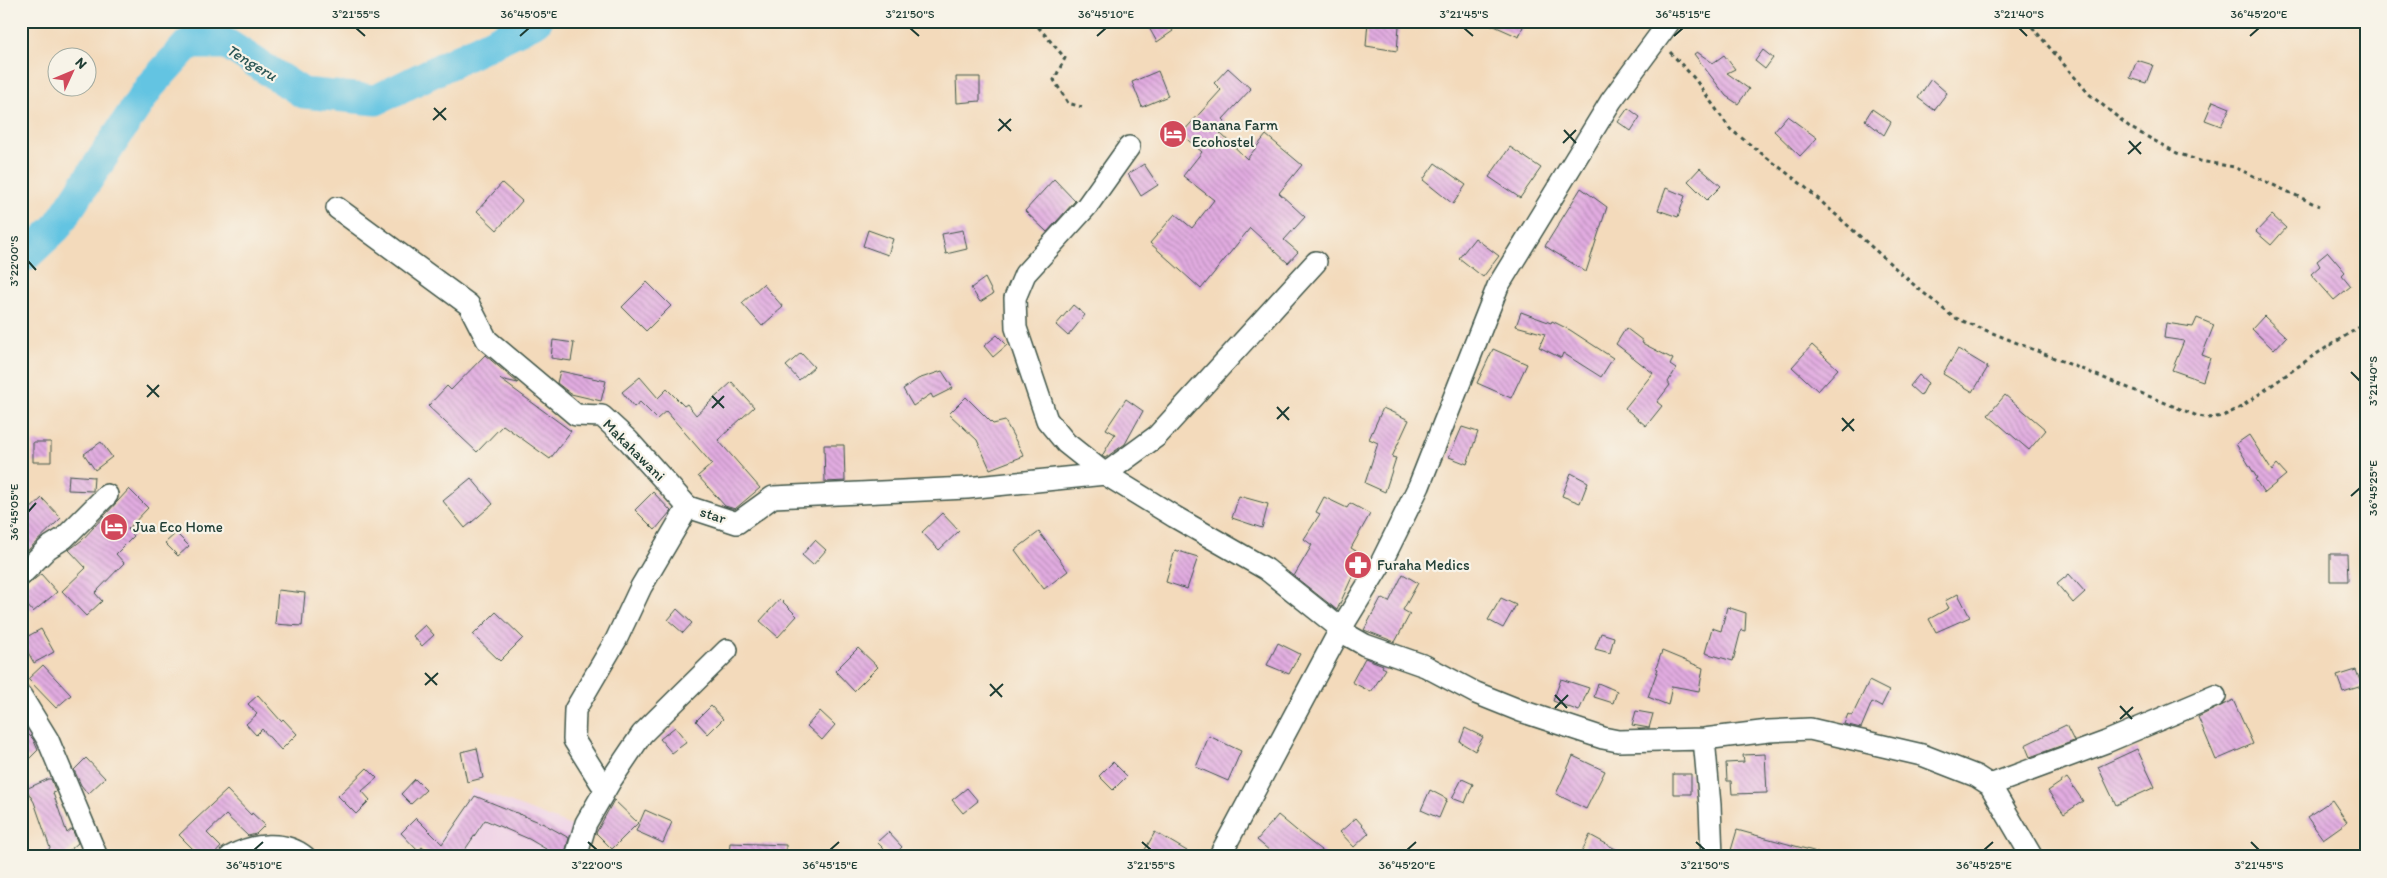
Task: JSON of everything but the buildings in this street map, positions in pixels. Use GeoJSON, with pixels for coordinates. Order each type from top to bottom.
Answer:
{"type":"FeatureCollection","features":[{"type":"Feature","properties":{"kind":"street"},"geometry":{"type":"LineString","coordinates":[[1219,857],[1340,630],[1381,563],[1419,486],[1498,286],[1611,101],[1664,29]]}},
{"type":"Feature","properties":{"kind":"street"},"geometry":{"type":"LineString","coordinates":[[1129,147],[1087,206],[1025,274],[1015,298],[1016,328],[1047,420],[1066,443],[1105,474],[1175,517],[1266,568],[1340,630],[1365,645],[1425,666],[1476,693],[1520,711],[1603,738],[1633,741],[1704,739],[1769,731],[1810,729],[1922,755],[1976,776],[1990,785],[2032,857]]}},
{"type":"Feature","properties":{"kind":"street","name":"Makahawani"},"geometry":{"type":"LineString","coordinates":[[338,208],[469,306],[487,340],[576,415],[602,416],[628,440],[688,507]]}},
{"type":"Feature","properties":{"kind":"street"},"geometry":{"type":"LineString","coordinates":[[1105,474],[1157,436],[1316,262]]}},
{"type":"Feature","properties":{"kind":"street","name":"star"},"geometry":{"type":"LineString","coordinates":[[688,507],[737,523],[773,497],[967,488],[1105,474]]}},
{"type":"Feature","properties":{"kind":"street"},"geometry":{"type":"LineString","coordinates":[[21,575],[48,548],[64,538],[107,495]]}},
{"type":"Feature","properties":{"kind":"street"},"geometry":{"type":"LineString","coordinates":[[601,783],[574,740],[575,710],[616,640],[641,587],[688,507]]}},
{"type":"Feature","properties":{"kind":"street"},"geometry":{"type":"LineString","coordinates":[[576,857],[586,823],[611,780],[642,734],[727,650]]}},
{"type":"Feature","properties":{"kind":"street"},"geometry":{"type":"LineString","coordinates":[[21,696],[48,740],[97,857]]}},
{"type":"Feature","properties":{"kind":"street"},"geometry":{"type":"LineString","coordinates":[[1990,785],[2106,742],[2214,696]]}},
{"type":"Feature","properties":{"kind":"street"},"geometry":{"type":"LineString","coordinates":[[1704,739],[1710,805],[1712,857]]}},
{"type":"Feature","properties":{"kind":"street"},"geometry":{"type":"LineString","coordinates":[[230,857],[246,849],[262,845],[290,848],[305,857]]}},
{"type":"Feature","properties":{"kind":"path"},"geometry":{"type":"LineString","coordinates":[[1033,21],[1065,58],[1054,80],[1068,103],[1082,108]]}},
{"type":"Feature","properties":{"kind":"path"},"geometry":{"type":"LineString","coordinates":[[2027,21],[2089,94],[2131,128],[2177,152],[2200,161],[2234,167],[2320,206]]}},
{"type":"Feature","properties":{"kind":"path"},"geometry":{"type":"LineString","coordinates":[[1664,29],[1695,79],[1730,129],[1805,187],[1913,284],[1954,316],[1994,334],[2195,415],[2208,418],[2222,416],[2241,407],[2313,356],[2366,323]]}},
{"type":"Feature","properties":{"kind":"shaded area"},"geometry":{"type":"Polygon","coordinates":[[[473,788],[574,827],[566,857],[427,857],[473,788]]]}},
{"type":"Feature","properties":{"kind":"waterway","name":"Tengeru"},"geometry":{"type":"LineString","coordinates":[[21,253],[26,256],[56,228],[150,86],[188,44],[227,44],[303,93],[376,100],[537,21]]}},
{"type":"Feature","properties":{"kind":"place","name":"Banana Farm Ecohostel"},"geometry":{"type":"Point","coordinates":[1173,134]}},
{"type":"Feature","properties":{"kind":"place","name":"Jua Eco Home"},"geometry":{"type":"Point","coordinates":[114,527]}},
{"type":"Feature","properties":{"kind":"place","name":"Furaha Medics"},"geometry":{"type":"Point","coordinates":[1358,565]}}]}
